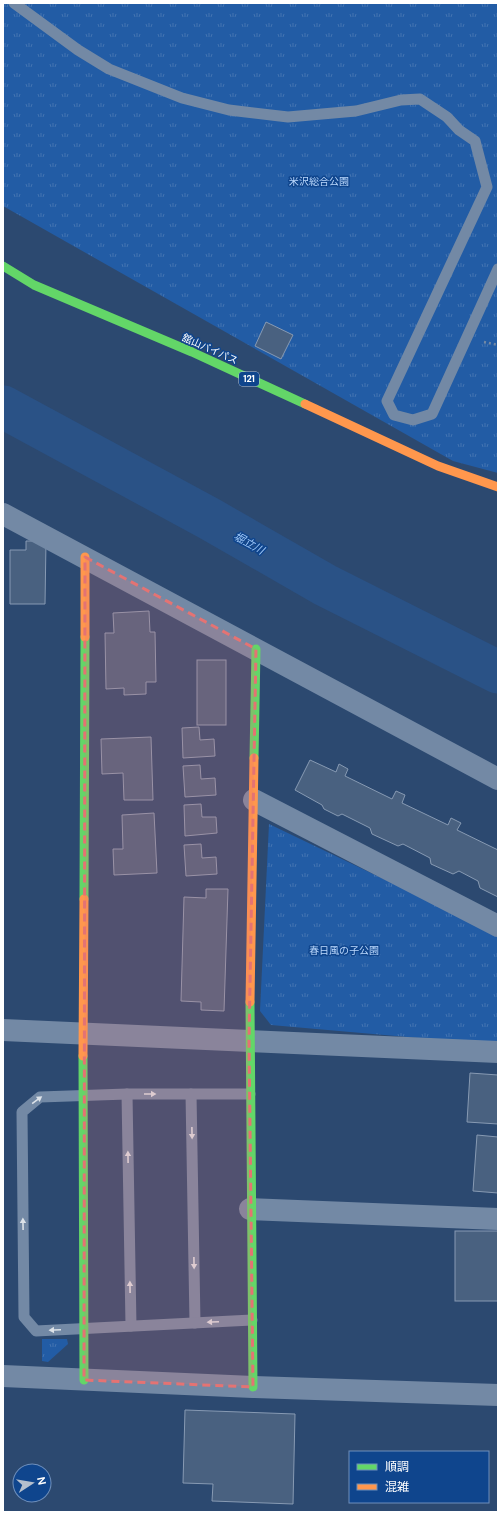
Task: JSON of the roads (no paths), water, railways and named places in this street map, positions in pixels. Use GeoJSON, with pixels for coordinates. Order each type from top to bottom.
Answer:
{"type":"FeatureCollection","features":[{"type":"Feature","properties":{"kind":"main road","name":"舘山バイパス"},"geometry":{"type":"LineString","coordinates":[[3,266],[34,285],[192,352],[438,466],[498,487]]}},
{"type":"Feature","properties":{"kind":"main road"},"geometry":{"type":"LineString","coordinates":[[84,557],[82,1095],[84,1380]]}},
{"type":"Feature","properties":{"kind":"main road"},"geometry":{"type":"LineString","coordinates":[[253,1387],[249,1041],[256,649]]}},
{"type":"Feature","properties":{"kind":"street"},"geometry":{"type":"LineString","coordinates":[[3,514],[498,779]]}},
{"type":"Feature","properties":{"kind":"street"},"geometry":{"type":"LineString","coordinates":[[254,800],[498,926]]}},
{"type":"Feature","properties":{"kind":"street"},"geometry":{"type":"LineString","coordinates":[[3,1030],[83,1035],[498,1052]]}},
{"type":"Feature","properties":{"kind":"street"},"geometry":{"type":"LineString","coordinates":[[250,1209],[498,1219]]}},
{"type":"Feature","properties":{"kind":"street"},"geometry":{"type":"LineString","coordinates":[[3,1376],[253,1387],[498,1395]]}},
{"type":"Feature","properties":{"kind":"lane"},"geometry":{"type":"LineString","coordinates":[[14,3],[78,50],[109,69],[182,98],[229,110],[288,117],[356,111],[401,100],[420,100],[447,117],[459,130],[475,141],[487,187],[387,401],[394,415],[413,420],[432,414],[498,268]]}},
{"type":"Feature","properties":{"kind":"lane"},"geometry":{"type":"LineString","coordinates":[[127,1094],[131,1326]]}},
{"type":"Feature","properties":{"kind":"lane"},"geometry":{"type":"LineString","coordinates":[[191,1094],[195,1323]]}},
{"type":"Feature","properties":{"kind":"lane"},"geometry":{"type":"LineString","coordinates":[[250,1094],[40,1096],[22,1112],[24,1317],[36,1330],[84,1329],[252,1320]]}},
{"type":"Feature","properties":{"kind":"waterway","name":"堀立川"},"geometry":{"type":"LineString","coordinates":[[3,407],[210,519],[325,585],[498,672]]}},
{"type":"Feature","properties":{"kind":"park label","name":"米沢総合公園"},"geometry":{"type":"Point","coordinates":[319,181]}},
{"type":"Feature","properties":{"kind":"park label","name":"春日風の子公園"},"geometry":{"type":"Point","coordinates":[344,950]}}]}
